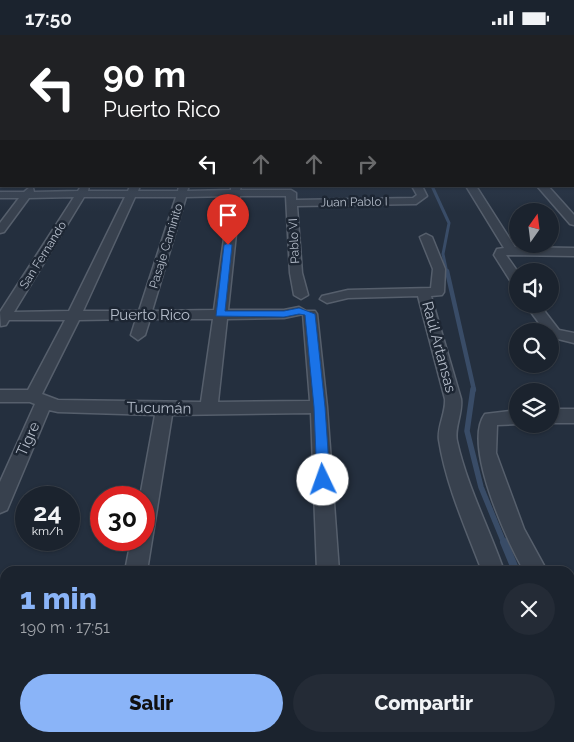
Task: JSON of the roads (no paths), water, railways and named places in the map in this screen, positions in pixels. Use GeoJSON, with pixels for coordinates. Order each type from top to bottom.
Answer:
{"type":"FeatureCollection","features":[{"type":"Feature","properties":{"kind":"street"},"geometry":{"type":"LineString","coordinates":[[0,230],[32,187]]}},
{"type":"Feature","properties":{"kind":"street","name":"Juan Pablo I"},"geometry":{"type":"LineString","coordinates":[[0,195],[83,191],[235,190],[416,201],[422,196],[418,187]]}},
{"type":"Feature","properties":{"kind":"street"},"geometry":{"type":"LineString","coordinates":[[472,187],[509,263]]}},
{"type":"Feature","properties":{"kind":"street"},"geometry":{"type":"LineString","coordinates":[[543,187],[574,222]]}},
{"type":"Feature","properties":{"kind":"street","name":"Tigre"},"geometry":{"type":"LineString","coordinates":[[0,504],[39,399],[74,315],[133,190]]}},
{"type":"Feature","properties":{"kind":"street","name":"Pasaje Caminito"},"geometry":{"type":"LineString","coordinates":[[138,335],[183,190]]}},
{"type":"Feature","properties":{"kind":"street"},"geometry":{"type":"LineString","coordinates":[[209,409],[235,190]]}},
{"type":"Feature","properties":{"kind":"street","name":"San Fernando"},"geometry":{"type":"LineString","coordinates":[[2,318],[83,191]]}},
{"type":"Feature","properties":{"kind":"street","name":"Pablo VI"},"geometry":{"type":"LineString","coordinates":[[291,194],[296,273],[301,295],[295,301],[296,307],[305,312]]}},
{"type":"Feature","properties":{"kind":"street"},"geometry":{"type":"LineString","coordinates":[[505,253],[571,252]]}},
{"type":"Feature","properties":{"kind":"street"},"geometry":{"type":"LineString","coordinates":[[301,295],[316,293],[327,299],[329,303],[326,310],[305,312],[320,407],[328,566]]}},
{"type":"Feature","properties":{"kind":"street","name":"Raúl Artansas"},"geometry":{"type":"LineString","coordinates":[[327,299],[348,294],[424,293],[451,387],[454,409],[447,438],[461,487],[491,566]]}},
{"type":"Feature","properties":{"kind":"street","name":"Puerto Rico"},"geometry":{"type":"LineString","coordinates":[[2,318],[74,315],[284,314],[305,312]]}},
{"type":"Feature","properties":{"kind":"street"},"geometry":{"type":"LineString","coordinates":[[539,313],[554,333],[574,338]]}},
{"type":"Feature","properties":{"kind":"street","name":"Tucumán"},"geometry":{"type":"LineString","coordinates":[[0,396],[39,399],[58,406],[165,409],[320,407]]}},
{"type":"Feature","properties":{"kind":"street"},"geometry":{"type":"LineString","coordinates":[[152,486],[165,409]]}},
{"type":"Feature","properties":{"kind":"street"},"geometry":{"type":"LineString","coordinates":[[559,416],[574,416]]}},
{"type":"Feature","properties":{"kind":"street"},"geometry":{"type":"LineString","coordinates":[[509,418],[491,419],[488,423],[487,453],[515,534],[533,566]]}},
{"type":"Feature","properties":{"kind":"street"},"geometry":{"type":"LineString","coordinates":[[137,566],[140,551]]}},
{"type":"Feature","properties":{"kind":"lane"},"geometry":{"type":"LineString","coordinates":[[424,293],[437,292],[439,269],[426,237]]}},
{"type":"Feature","properties":{"kind":"waterway"},"geometry":{"type":"LineString","coordinates":[[432,187],[449,223],[443,254],[447,273]]}},
{"type":"Feature","properties":{"kind":"waterway"},"geometry":{"type":"LineString","coordinates":[[447,271],[474,390]]}},
{"type":"Feature","properties":{"kind":"waterway"},"geometry":{"type":"LineString","coordinates":[[473,389],[467,431],[481,487],[504,543]]}},
{"type":"Feature","properties":{"kind":"waterway"},"geometry":{"type":"LineString","coordinates":[[504,542],[514,566]]}}]}
